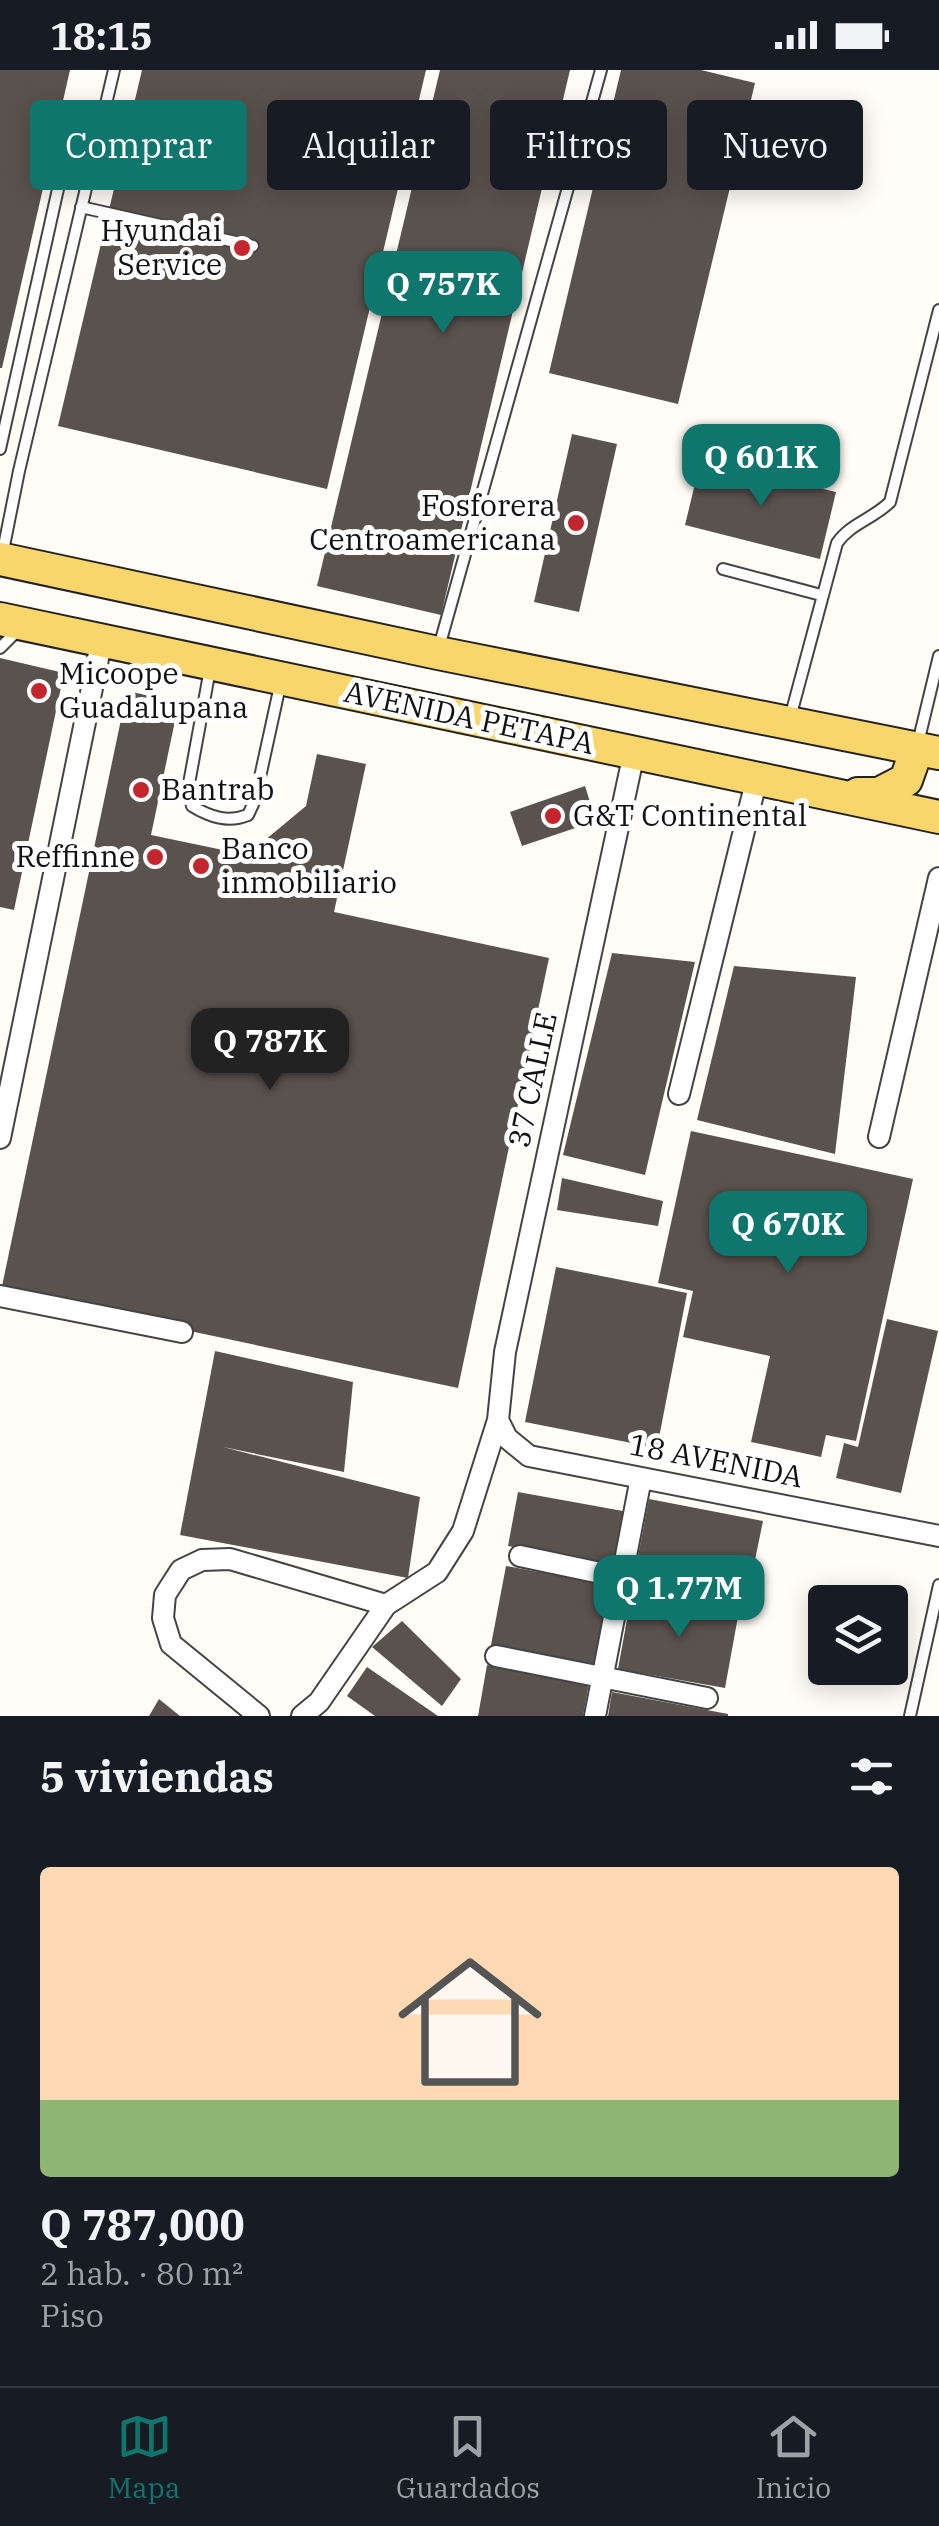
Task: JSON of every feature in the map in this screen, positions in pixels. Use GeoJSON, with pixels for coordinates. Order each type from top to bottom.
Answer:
{"type":"FeatureCollection","features":[{"type":"Feature","properties":{"kind":"main road","name":"AVENIDA PETAPA"},"geometry":{"type":"LineString","coordinates":[[1,559],[438,653],[928,751]]}},
{"type":"Feature","properties":{"kind":"main road","name":"AVENIDA PETAPA"},"geometry":{"type":"LineString","coordinates":[[12,622],[939,817]]}},
{"type":"Feature","properties":{"kind":"main road"},"geometry":{"type":"LineString","coordinates":[[376,698],[404,696],[431,681],[438,653]]}},
{"type":"Feature","properties":{"kind":"main road"},"geometry":{"type":"LineString","coordinates":[[834,794],[879,794],[906,780],[928,751]]}},
{"type":"Feature","properties":{"kind":"street"},"geometry":{"type":"LineString","coordinates":[[0,1138],[102,640]]}},
{"type":"Feature","properties":{"kind":"street","name":"37 CALLE"},"geometry":{"type":"LineString","coordinates":[[386,1605],[437,1572],[463,1531],[498,1420],[504,1352],[634,753]]}},
{"type":"Feature","properties":{"kind":"street"},"geometry":{"type":"LineString","coordinates":[[679,1094],[757,778]]}},
{"type":"Feature","properties":{"kind":"street"},"geometry":{"type":"LineString","coordinates":[[879,1138],[939,878]]}},
{"type":"Feature","properties":{"kind":"street"},"geometry":{"type":"LineString","coordinates":[[0,1296],[182,1332]]}},
{"type":"Feature","properties":{"kind":"street","name":"18 AVENIDA"},"geometry":{"type":"LineString","coordinates":[[498,1420],[507,1438],[529,1456],[939,1536]]}},
{"type":"Feature","properties":{"kind":"street"},"geometry":{"type":"LineString","coordinates":[[595,1716],[641,1478]]}},
{"type":"Feature","properties":{"kind":"street"},"geometry":{"type":"LineString","coordinates":[[520,1556],[728,1600]]}},
{"type":"Feature","properties":{"kind":"street"},"geometry":{"type":"LineString","coordinates":[[259,1716],[171,1644],[163,1618],[166,1595],[180,1570],[202,1560],[230,1559],[386,1605],[320,1702],[302,1716]]}},
{"type":"Feature","properties":{"kind":"street"},"geometry":{"type":"LineString","coordinates":[[496,1656],[707,1698]]}},
{"type":"Feature","properties":{"kind":"lane"},"geometry":{"type":"LineString","coordinates":[[1,559],[114,70]]}},
{"type":"Feature","properties":{"kind":"lane"},"geometry":{"type":"LineString","coordinates":[[438,653],[601,70]]}},
{"type":"Feature","properties":{"kind":"lane"},"geometry":{"type":"LineString","coordinates":[[0,449],[58,190]]}},
{"type":"Feature","properties":{"kind":"lane"},"geometry":{"type":"LineString","coordinates":[[82,207],[252,246]]}},
{"type":"Feature","properties":{"kind":"lane"},"geometry":{"type":"LineString","coordinates":[[788,723],[837,544],[848,527],[880,513],[890,502],[939,310]]}},
{"type":"Feature","properties":{"kind":"lane"},"geometry":{"type":"LineString","coordinates":[[722,570],[821,594]]}},
{"type":"Feature","properties":{"kind":"lane"},"geometry":{"type":"LineString","coordinates":[[0,648],[12,622]]}},
{"type":"Feature","properties":{"kind":"lane"},"geometry":{"type":"LineString","coordinates":[[928,751],[939,656]]}},
{"type":"Feature","properties":{"kind":"lane"},"geometry":{"type":"LineString","coordinates":[[211,663],[188,789],[192,806],[208,816],[236,820],[248,815],[255,800],[282,678]]}},
{"type":"Feature","properties":{"kind":"lane"},"geometry":{"type":"LineString","coordinates":[[910,1716],[939,1585]]}},
{"type":"Feature","properties":{"kind":"building"},"geometry":{"type":"Polygon","coordinates":[[[0,70],[70,70],[63,100],[30,100],[30,190],[43,190],[0,368],[0,70]]]}},
{"type":"Feature","properties":{"kind":"building","name":"Hyundai Service"},"geometry":{"type":"Polygon","coordinates":[[[142,70],[426,70],[419,100],[267,100],[267,190],[398,190],[327,489],[58,426],[114,190],[247,190],[247,100],[135,100],[142,70]]]}},
{"type":"Feature","properties":{"kind":"building"},"geometry":{"type":"Polygon","coordinates":[[[440,70],[570,70],[563,100],[490,100],[490,190],[542,190],[441,615],[317,586],[411,190],[470,190],[470,100],[433,100],[440,70]]]}},
{"type":"Feature","properties":{"kind":"building"},"geometry":{"type":"Polygon","coordinates":[[[621,70],[701,70],[755,83],[751,100],[687,100],[687,190],[729,190],[678,404],[549,373],[592,190],[667,190],[667,100],[614,100],[621,70]]]}},
{"type":"Feature","properties":{"kind":"building","name":"Fosforera Centroamericana"},"geometry":{"type":"Polygon","coordinates":[[[572,434],[617,444],[579,612],[534,602],[572,434]]]}},
{"type":"Feature","properties":{"kind":"building"},"geometry":{"type":"Polygon","coordinates":[[[701,459],[836,492],[820,559],[685,525],[701,459]]]}},
{"type":"Feature","properties":{"kind":"building"},"geometry":{"type":"Polygon","coordinates":[[[0,658],[64,673],[14,910],[0,907],[0,658]]]}},
{"type":"Feature","properties":{"kind":"building"},"geometry":{"type":"Polygon","coordinates":[[[127,691],[179,702],[151,835],[247,855],[306,806],[317,754],[366,764],[334,912],[549,958],[458,1388],[1,1291],[127,691]]]}},
{"type":"Feature","properties":{"kind":"building","name":"G&T Continental"},"geometry":{"type":"Polygon","coordinates":[[[585,786],[596,821],[522,846],[510,812],[585,786]]]}},
{"type":"Feature","properties":{"kind":"building"},"geometry":{"type":"Polygon","coordinates":[[[612,953],[695,962],[645,1175],[563,1155],[612,953]]]}},
{"type":"Feature","properties":{"kind":"building"},"geometry":{"type":"Polygon","coordinates":[[[734,966],[856,977],[835,1154],[697,1120],[734,966]]]}},
{"type":"Feature","properties":{"kind":"building"},"geometry":{"type":"Polygon","coordinates":[[[691,1131],[913,1179],[856,1441],[826,1435],[821,1457],[751,1442],[770,1356],[683,1337],[693,1291],[658,1283],[691,1131]]]}},
{"type":"Feature","properties":{"kind":"building"},"geometry":{"type":"Polygon","coordinates":[[[562,1178],[663,1201],[658,1226],[557,1210],[562,1178]]]}},
{"type":"Feature","properties":{"kind":"building"},"geometry":{"type":"Polygon","coordinates":[[[556,1267],[687,1293],[657,1448],[525,1422],[556,1267]]]}},
{"type":"Feature","properties":{"kind":"building"},"geometry":{"type":"Polygon","coordinates":[[[887,1319],[938,1331],[901,1493],[836,1478],[844,1443],[858,1447],[887,1319]]]}},
{"type":"Feature","properties":{"kind":"building"},"geometry":{"type":"Polygon","coordinates":[[[215,1351],[353,1382],[344,1472],[223,1447],[420,1497],[408,1578],[180,1535],[215,1351]]]}},
{"type":"Feature","properties":{"kind":"building"},"geometry":{"type":"Polygon","coordinates":[[[518,1492],[623,1511],[613,1565],[508,1546],[518,1492]]]}},
{"type":"Feature","properties":{"kind":"building"},"geometry":{"type":"Polygon","coordinates":[[[649,1499],[763,1521],[748,1594],[635,1572],[649,1499]]]}},
{"type":"Feature","properties":{"kind":"building"},"geometry":{"type":"Polygon","coordinates":[[[506,1566],[609,1585],[594,1664],[491,1645],[506,1566]]]}},
{"type":"Feature","properties":{"kind":"building"},"geometry":{"type":"Polygon","coordinates":[[[632,1592],[739,1611],[725,1688],[618,1669],[632,1592]]]}},
{"type":"Feature","properties":{"kind":"building"},"geometry":{"type":"Polygon","coordinates":[[[402,1621],[461,1679],[442,1706],[372,1647],[402,1621]]]}},
{"type":"Feature","properties":{"kind":"building"},"geometry":{"type":"Polygon","coordinates":[[[487,1665],[589,1683],[583,1716],[478,1716],[487,1665]]]}},
{"type":"Feature","properties":{"kind":"building"},"geometry":{"type":"Polygon","coordinates":[[[367,1667],[438,1716],[375,1716],[347,1696],[367,1667]]]}},
{"type":"Feature","properties":{"kind":"building"},"geometry":{"type":"Polygon","coordinates":[[[612,1692],[728,1714],[728,1716],[608,1716],[612,1692]]]}},
{"type":"Feature","properties":{"kind":"building"},"geometry":{"type":"Polygon","coordinates":[[[159,1699],[180,1716],[149,1716],[159,1699]]]}},
{"type":"Feature","properties":{"kind":"place","name":"Hyundai Service"},"geometry":{"type":"Point","coordinates":[242,248]}},
{"type":"Feature","properties":{"kind":"place","name":"Fosforera Centroamericana"},"geometry":{"type":"Point","coordinates":[576,523]}},
{"type":"Feature","properties":{"kind":"place","name":"Micoope Guadalupana"},"geometry":{"type":"Point","coordinates":[39,691]}},
{"type":"Feature","properties":{"kind":"place","name":"Bantrab"},"geometry":{"type":"Point","coordinates":[141,790]}},
{"type":"Feature","properties":{"kind":"place","name":"G&T Continental"},"geometry":{"type":"Point","coordinates":[553,816]}},
{"type":"Feature","properties":{"kind":"place","name":"Reffinne"},"geometry":{"type":"Point","coordinates":[155,857]}},
{"type":"Feature","properties":{"kind":"place","name":"Banco inmobiliario"},"geometry":{"type":"Point","coordinates":[201,866]}}]}
